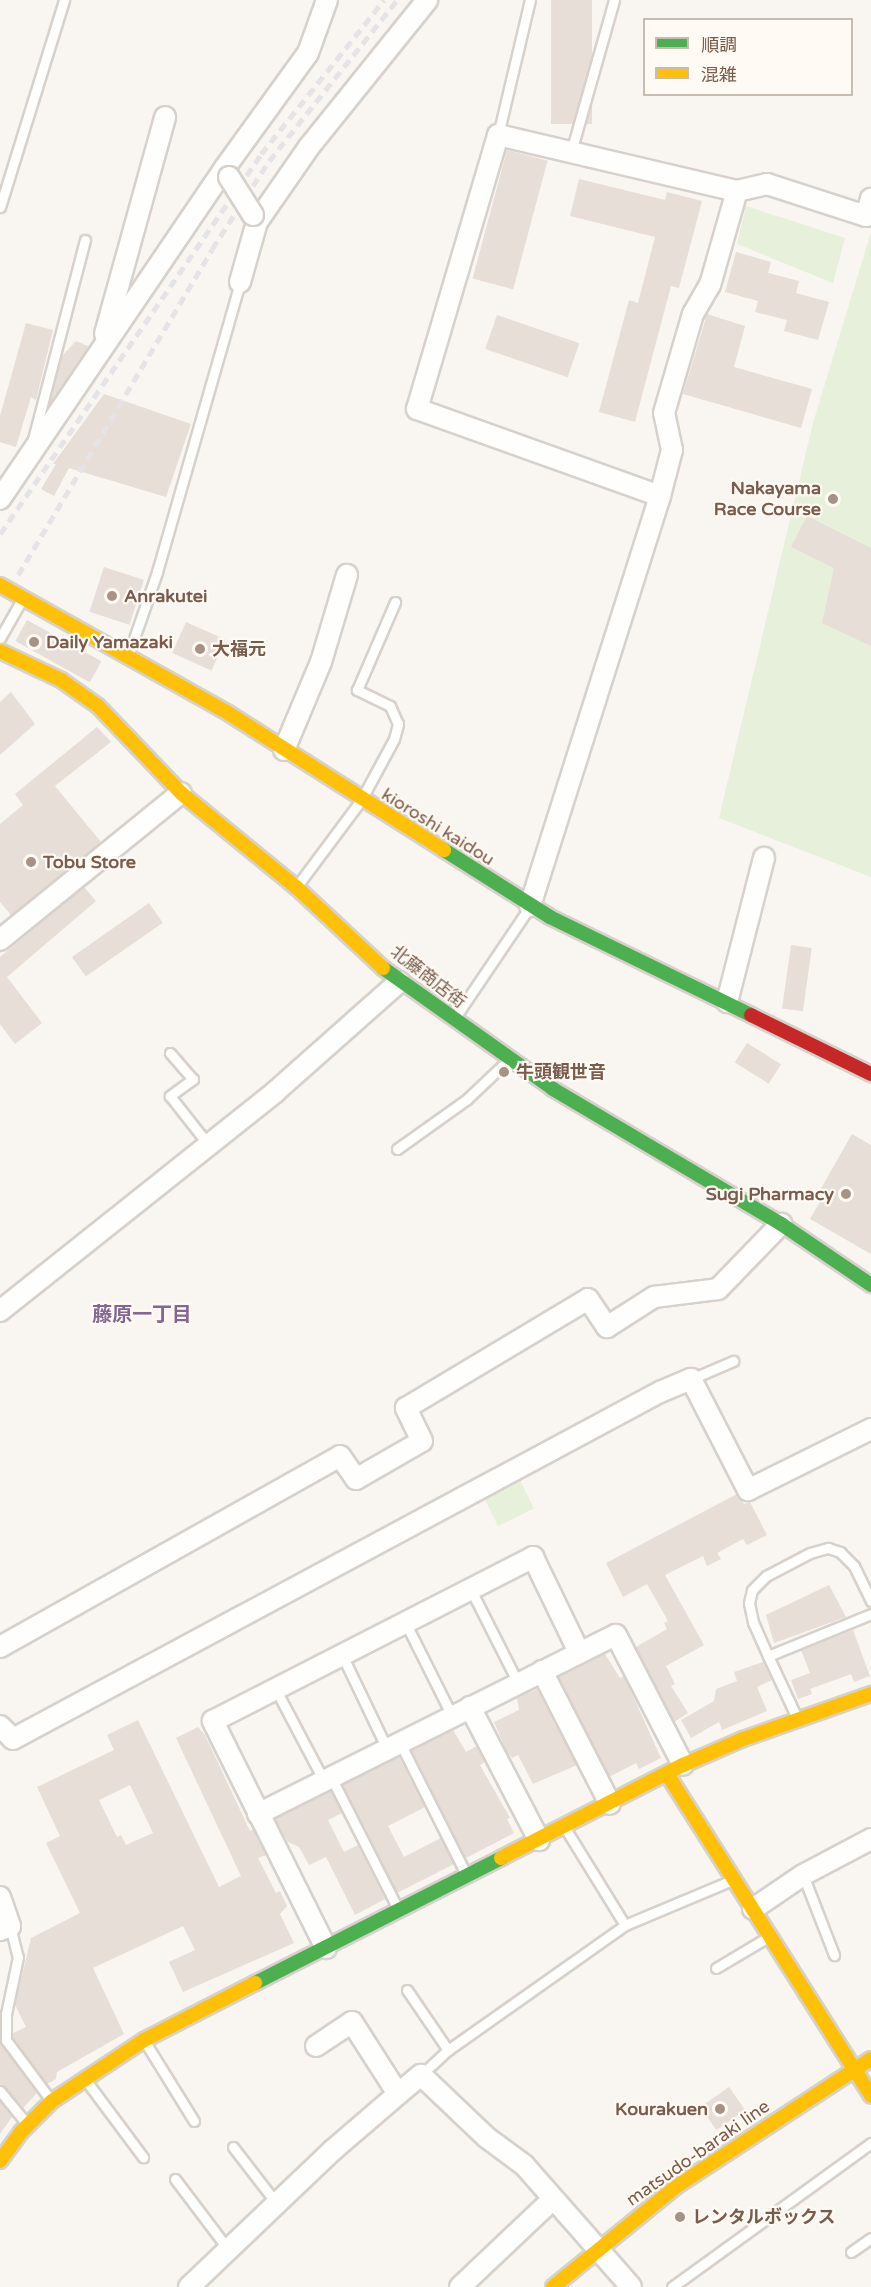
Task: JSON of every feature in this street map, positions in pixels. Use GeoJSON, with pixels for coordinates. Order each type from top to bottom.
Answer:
{"type":"FeatureCollection","features":[{"type":"Feature","properties":{"kind":"street"},"geometry":{"type":"LineString","coordinates":[[0,499],[100,351],[308,53],[327,0]]}},
{"type":"Feature","properties":{"kind":"street"},"geometry":{"type":"LineString","coordinates":[[240,282],[255,218],[427,0]]}},
{"type":"Feature","properties":{"kind":"street"},"geometry":{"type":"LineString","coordinates":[[100,351],[165,117]]}},
{"type":"Feature","properties":{"kind":"street"},"geometry":{"type":"LineString","coordinates":[[660,496],[417,409],[498,135],[737,191],[767,184],[866,216],[871,199]]}},
{"type":"Feature","properties":{"kind":"street"},"geometry":{"type":"LineString","coordinates":[[226,173],[255,218]]}},
{"type":"Feature","properties":{"kind":"street"},"geometry":{"type":"LineString","coordinates":[[530,906],[660,496],[672,450],[664,413],[693,314],[710,285],[737,191]]}},
{"type":"Feature","properties":{"kind":"street"},"geometry":{"type":"LineString","coordinates":[[284,750],[321,662],[347,575]]}},
{"type":"Feature","properties":{"kind":"street","name":"kioroshi kaidou"},"geometry":{"type":"LineString","coordinates":[[0,585],[128,655],[284,750],[530,906],[626,957],[727,1002],[871,1074]]}},
{"type":"Feature","properties":{"kind":"street","name":"北藤商店街"},"geometry":{"type":"LineString","coordinates":[[0,651],[62,680],[98,706],[181,793],[296,887],[399,982],[509,1059],[781,1224],[871,1285]]}},
{"type":"Feature","properties":{"kind":"street"},"geometry":{"type":"LineString","coordinates":[[0,940],[181,793]]}},
{"type":"Feature","properties":{"kind":"street"},"geometry":{"type":"LineString","coordinates":[[727,1002],[764,858]]}},
{"type":"Feature","properties":{"kind":"street"},"geometry":{"type":"LineString","coordinates":[[0,1311],[207,1143],[275,1092],[399,982]]}},
{"type":"Feature","properties":{"kind":"street"},"geometry":{"type":"LineString","coordinates":[[0,1647],[340,1456],[356,1479],[422,1441],[406,1408],[588,1299],[607,1327],[654,1297],[718,1289],[781,1224]]}},
{"type":"Feature","properties":{"kind":"street"},"geometry":{"type":"LineString","coordinates":[[0,1726],[13,1739],[660,1392],[691,1379],[748,1490],[871,1429]]}},
{"type":"Feature","properties":{"kind":"street"},"geometry":{"type":"LineString","coordinates":[[326,1948],[213,1722],[343,1658],[534,1557],[579,1652]]}},
{"type":"Feature","properties":{"kind":"street"},"geometry":{"type":"LineString","coordinates":[[258,1814],[616,1635],[675,1770],[734,1879],[871,2096]]}},
{"type":"Feature","properties":{"kind":"street"},"geometry":{"type":"LineString","coordinates":[[542,1671],[610,1804]]}},
{"type":"Feature","properties":{"kind":"street"},"geometry":{"type":"LineString","coordinates":[[0,2161],[28,2125],[52,2101],[83,2077],[144,2040],[675,1770],[797,1718],[871,1694]]}},
{"type":"Feature","properties":{"kind":"street"},"geometry":{"type":"LineString","coordinates":[[461,1712],[539,1840]]}},
{"type":"Feature","properties":{"kind":"street"},"geometry":{"type":"LineString","coordinates":[[753,1909],[803,1875],[869,1844]]}},
{"type":"Feature","properties":{"kind":"street"},"geometry":{"type":"LineString","coordinates":[[0,1897],[5,1928]]}},
{"type":"Feature","properties":{"kind":"street"},"geometry":{"type":"LineString","coordinates":[[316,2046],[352,2022],[398,2094]]}},
{"type":"Feature","properties":{"kind":"street","name":"matsudo-baraki line"},"geometry":{"type":"LineString","coordinates":[[553,2287],[598,2247],[677,2186],[871,2059]]}},
{"type":"Feature","properties":{"kind":"street"},"geometry":{"type":"LineString","coordinates":[[198,2284],[228,2249],[421,2075],[486,2137],[524,2165],[631,2287]]}},
{"type":"Feature","properties":{"kind":"street"},"geometry":{"type":"LineString","coordinates":[[460,2287],[553,2199]]}},
{"type":"Feature","properties":{"kind":"lane"},"geometry":{"type":"LineString","coordinates":[[0,207],[64,0]]}},
{"type":"Feature","properties":{"kind":"lane"},"geometry":{"type":"LineString","coordinates":[[498,135],[530,0]]}},
{"type":"Feature","properties":{"kind":"lane"},"geometry":{"type":"LineString","coordinates":[[572,152],[614,0]]}},
{"type":"Feature","properties":{"kind":"lane"},"geometry":{"type":"LineString","coordinates":[[30,457],[32,434],[85,240]]}},
{"type":"Feature","properties":{"kind":"lane"},"geometry":{"type":"LineString","coordinates":[[128,655],[157,572],[240,282]]}},
{"type":"Feature","properties":{"kind":"lane"},"geometry":{"type":"LineString","coordinates":[[0,638],[23,597]]}},
{"type":"Feature","properties":{"kind":"lane"},"geometry":{"type":"LineString","coordinates":[[296,887],[361,800],[398,724],[390,705],[357,690],[395,602]]}},
{"type":"Feature","properties":{"kind":"lane"},"geometry":{"type":"LineString","coordinates":[[453,1021],[530,906]]}},
{"type":"Feature","properties":{"kind":"lane"},"geometry":{"type":"LineString","coordinates":[[170,1053],[193,1079],[170,1096],[207,1143]]}},
{"type":"Feature","properties":{"kind":"lane"},"geometry":{"type":"LineString","coordinates":[[397,1149],[467,1098],[509,1059]]}},
{"type":"Feature","properties":{"kind":"lane"},"geometry":{"type":"LineString","coordinates":[[691,1379],[733,1361]]}},
{"type":"Feature","properties":{"kind":"lane"},"geometry":{"type":"LineString","coordinates":[[797,1718],[753,1622],[749,1603],[752,1590],[766,1576],[810,1553],[828,1548],[840,1552],[854,1566],[871,1600]]}},
{"type":"Feature","properties":{"kind":"lane"},"geometry":{"type":"LineString","coordinates":[[471,1590],[518,1683]]}},
{"type":"Feature","properties":{"kind":"lane"},"geometry":{"type":"LineString","coordinates":[[768,1656],[871,1614]]}},
{"type":"Feature","properties":{"kind":"lane"},"geometry":{"type":"LineString","coordinates":[[406,1624],[461,1712]]}},
{"type":"Feature","properties":{"kind":"lane"},"geometry":{"type":"LineString","coordinates":[[343,1658],[468,1876]]}},
{"type":"Feature","properties":{"kind":"lane"},"geometry":{"type":"LineString","coordinates":[[276,1690],[399,1912]]}},
{"type":"Feature","properties":{"kind":"lane"},"geometry":{"type":"LineString","coordinates":[[564,1827],[625,1925]]}},
{"type":"Feature","properties":{"kind":"lane"},"geometry":{"type":"LineString","coordinates":[[803,1875],[834,1955]]}},
{"type":"Feature","properties":{"kind":"lane"},"geometry":{"type":"LineString","coordinates":[[421,2075],[448,2050],[625,1925],[734,1879]]}},
{"type":"Feature","properties":{"kind":"lane"},"geometry":{"type":"LineString","coordinates":[[5,1928],[18,1957],[6,2014],[6,2040],[52,2101]]}},
{"type":"Feature","properties":{"kind":"lane"},"geometry":{"type":"LineString","coordinates":[[716,1968],[770,1936]]}},
{"type":"Feature","properties":{"kind":"lane"},"geometry":{"type":"LineString","coordinates":[[407,1990],[448,2050]]}},
{"type":"Feature","properties":{"kind":"lane"},"geometry":{"type":"LineString","coordinates":[[144,2040],[194,2121]]}},
{"type":"Feature","properties":{"kind":"lane"},"geometry":{"type":"LineString","coordinates":[[83,2077],[143,2157]]}},
{"type":"Feature","properties":{"kind":"lane"},"geometry":{"type":"LineString","coordinates":[[0,2091],[28,2125]]}},
{"type":"Feature","properties":{"kind":"lane"},"geometry":{"type":"LineString","coordinates":[[672,2287],[871,2143]]}},
{"type":"Feature","properties":{"kind":"lane"},"geometry":{"type":"LineString","coordinates":[[233,2147],[278,2204]]}},
{"type":"Feature","properties":{"kind":"lane"},"geometry":{"type":"LineString","coordinates":[[175,2179],[228,2249]]}},
{"type":"Feature","properties":{"kind":"lane"},"geometry":{"type":"LineString","coordinates":[[851,2252],[871,2238]]}},
{"type":"Feature","properties":{"kind":"green space"},"geometry":{"type":"Polygon","coordinates":[[[746,206],[845,238],[833,283],[737,244],[746,206]]]}},
{"type":"Feature","properties":{"kind":"green space","name":"Nakayama Race Course"},"geometry":{"type":"Polygon","coordinates":[[[871,232],[871,877],[719,818],[813,423],[871,232]]]}},
{"type":"Feature","properties":{"kind":"green space"},"geometry":{"type":"Polygon","coordinates":[[[519,1478],[534,1509],[498,1526],[483,1496],[519,1478]]]}},
{"type":"Feature","properties":{"kind":"building"},"geometry":{"type":"Polygon","coordinates":[[[551,0],[592,0],[592,124],[551,124],[551,0]]]}},
{"type":"Feature","properties":{"kind":"building"},"geometry":{"type":"Polygon","coordinates":[[[507,150],[548,161],[513,289],[473,278],[507,150]]]}},
{"type":"Feature","properties":{"kind":"building"},"geometry":{"type":"Polygon","coordinates":[[[579,179],[665,200],[667,192],[702,201],[679,288],[671,286],[635,422],[599,412],[629,300],[638,303],[655,237],[570,216],[579,179]]]}},
{"type":"Feature","properties":{"kind":"building"},"geometry":{"type":"Polygon","coordinates":[[[736,252],[771,262],[768,273],[799,281],[796,293],[829,302],[818,340],[784,331],[787,320],[755,312],[758,301],[725,292],[736,252]]]}},
{"type":"Feature","properties":{"kind":"building"},"geometry":{"type":"Polygon","coordinates":[[[707,314],[745,326],[734,367],[812,389],[801,428],[683,394],[707,314]]]}},
{"type":"Feature","properties":{"kind":"building"},"geometry":{"type":"Polygon","coordinates":[[[497,315],[579,343],[568,377],[485,349],[497,315]]]}},
{"type":"Feature","properties":{"kind":"building"},"geometry":{"type":"Polygon","coordinates":[[[26,323],[53,330],[36,400],[31,397],[16,447],[0,442],[0,416],[26,323]]]}},
{"type":"Feature","properties":{"kind":"building"},"geometry":{"type":"Polygon","coordinates":[[[76,341],[88,346],[49,406],[62,356],[76,341]]]}},
{"type":"Feature","properties":{"kind":"building"},"geometry":{"type":"Polygon","coordinates":[[[104,394],[191,424],[166,497],[69,468],[54,496],[41,489],[56,464],[53,464],[104,394]]]}},
{"type":"Feature","properties":{"kind":"building"},"geometry":{"type":"Polygon","coordinates":[[[807,516],[871,548],[871,646],[822,623],[834,568],[791,547],[807,516]]]}},
{"type":"Feature","properties":{"kind":"building"},"geometry":{"type":"Polygon","coordinates":[[[104,567],[144,580],[129,625],[89,612],[104,567]]]}},
{"type":"Feature","properties":{"kind":"building"},"geometry":{"type":"Polygon","coordinates":[[[27,620],[101,661],[90,682],[15,641],[27,620]]]}},
{"type":"Feature","properties":{"kind":"building"},"geometry":{"type":"Polygon","coordinates":[[[186,622],[225,639],[211,671],[172,653],[186,622]]]}},
{"type":"Feature","properties":{"kind":"building"},"geometry":{"type":"Polygon","coordinates":[[[11,692],[35,724],[0,755],[0,702],[11,692]]]}},
{"type":"Feature","properties":{"kind":"building"},"geometry":{"type":"Polygon","coordinates":[[[97,727],[111,742],[55,786],[101,842],[11,915],[0,902],[0,824],[23,805],[15,794],[97,727]]]}},
{"type":"Feature","properties":{"kind":"building"},"geometry":{"type":"Polygon","coordinates":[[[84,887],[96,901],[7,977],[42,1023],[15,1044],[0,1024],[0,957],[84,887]]]}},
{"type":"Feature","properties":{"kind":"building"},"geometry":{"type":"Polygon","coordinates":[[[149,903],[163,923],[86,977],[72,957],[149,903]]]}},
{"type":"Feature","properties":{"kind":"building"},"geometry":{"type":"Polygon","coordinates":[[[791,945],[812,948],[803,1011],[782,1008],[791,945]]]}},
{"type":"Feature","properties":{"kind":"building"},"geometry":{"type":"Polygon","coordinates":[[[747,1043],[781,1064],[769,1084],[735,1063],[747,1043]]]}},
{"type":"Feature","properties":{"kind":"building","name":"Sugi Pharmacy"},"geometry":{"type":"Polygon","coordinates":[[[852,1134],[871,1145],[871,1254],[810,1219],[824,1195],[819,1192],[852,1134]]]}},
{"type":"Feature","properties":{"kind":"building"},"geometry":{"type":"Polygon","coordinates":[[[737,1494],[744,1504],[750,1502],[767,1535],[747,1545],[743,1539],[717,1553],[721,1559],[707,1566],[703,1556],[665,1575],[704,1645],[666,1666],[675,1684],[671,1686],[688,1713],[674,1722],[636,1647],[667,1629],[664,1623],[668,1621],[647,1584],[623,1597],[606,1563],[737,1494]]]}},
{"type":"Feature","properties":{"kind":"building"},"geometry":{"type":"Polygon","coordinates":[[[829,1585],[846,1617],[774,1643],[766,1615],[829,1585]]]}},
{"type":"Feature","properties":{"kind":"building"},"geometry":{"type":"Polygon","coordinates":[[[853,1630],[870,1676],[854,1682],[851,1674],[810,1689],[812,1694],[798,1699],[791,1680],[810,1673],[801,1650],[853,1630]]]}},
{"type":"Feature","properties":{"kind":"building"},"geometry":{"type":"Polygon","coordinates":[[[605,1654],[620,1678],[624,1676],[661,1758],[639,1769],[636,1763],[609,1777],[559,1677],[605,1654]]]}},
{"type":"Feature","properties":{"kind":"building"},"geometry":{"type":"Polygon","coordinates":[[[763,1662],[772,1680],[757,1687],[767,1711],[722,1730],[719,1722],[691,1738],[681,1720],[714,1701],[716,1689],[737,1681],[734,1672],[763,1662]]]}},
{"type":"Feature","properties":{"kind":"building"},"geometry":{"type":"Polygon","coordinates":[[[537,1689],[577,1765],[533,1784],[518,1755],[512,1758],[506,1750],[494,1722],[519,1710],[517,1698],[537,1689]]]}},
{"type":"Feature","properties":{"kind":"building"},"geometry":{"type":"Polygon","coordinates":[[[138,1720],[219,1887],[241,1876],[176,1738],[198,1727],[205,1735],[250,1831],[253,1829],[266,1855],[258,1858],[276,1893],[280,1891],[287,1906],[280,1914],[294,1943],[183,1992],[169,1962],[195,1950],[183,1926],[93,1968],[124,2034],[57,2072],[56,2079],[47,2084],[13,2038],[13,2033],[26,2027],[15,2005],[31,1938],[80,1913],[46,1843],[60,1836],[37,1787],[114,1750],[107,1735],[138,1720]],[[130,1785],[99,1800],[117,1837],[121,1835],[126,1845],[153,1833],[130,1785]]]}},
{"type":"Feature","properties":{"kind":"building"},"geometry":{"type":"Polygon","coordinates":[[[453,1730],[466,1752],[477,1746],[485,1762],[480,1765],[510,1818],[507,1819],[514,1833],[466,1858],[411,1751],[453,1730]]]}},
{"type":"Feature","properties":{"kind":"building"},"geometry":{"type":"Polygon","coordinates":[[[399,1757],[425,1807],[388,1826],[404,1857],[441,1838],[454,1864],[397,1893],[343,1785],[399,1757]]]}},
{"type":"Feature","properties":{"kind":"building"},"geometry":{"type":"Polygon","coordinates":[[[331,1791],[342,1813],[328,1820],[344,1852],[358,1845],[385,1899],[355,1915],[326,1857],[309,1865],[299,1847],[288,1842],[275,1819],[331,1791]]]}},
{"type":"Feature","properties":{"kind":"building"},"geometry":{"type":"Polygon","coordinates":[[[0,2043],[37,2093],[23,2108],[0,2084],[0,2043]]]}},
{"type":"Feature","properties":{"kind":"building"},"geometry":{"type":"Polygon","coordinates":[[[729,2087],[745,2110],[716,2130],[700,2107],[729,2087]]]}},
{"type":"Feature","properties":{"kind":"building"},"geometry":{"type":"Polygon","coordinates":[[[0,2102],[12,2117],[0,2134],[0,2102]]]}},
{"type":"Feature","properties":{"kind":"railway"},"geometry":{"type":"LineString","coordinates":[[0,534],[261,154],[384,0]]}},
{"type":"Feature","properties":{"kind":"railway"},"geometry":{"type":"LineString","coordinates":[[18,575],[212,249],[269,161],[397,0]]}},
{"type":"Feature","properties":{"kind":"traffic: fast"},"geometry":{"type":"LineString","coordinates":[[444,850],[550,917],[751,1015]]}},
{"type":"Feature","properties":{"kind":"traffic: fast"},"geometry":{"type":"LineString","coordinates":[[383,968],[553,1089],[781,1224],[871,1285]]}},
{"type":"Feature","properties":{"kind":"traffic: fast"},"geometry":{"type":"LineString","coordinates":[[255,1983],[501,1858]]}},
{"type":"Feature","properties":{"kind":"traffic: slow"},"geometry":{"type":"LineString","coordinates":[[0,585],[228,713],[444,850]]}},
{"type":"Feature","properties":{"kind":"traffic: slow"},"geometry":{"type":"LineString","coordinates":[[0,651],[61,680],[98,706],[181,793],[296,887],[383,968]]}},
{"type":"Feature","properties":{"kind":"traffic: slow"},"geometry":{"type":"LineString","coordinates":[[501,1858],[683,1765],[743,1739],[871,1694]]}},
{"type":"Feature","properties":{"kind":"traffic: slow"},"geometry":{"type":"LineString","coordinates":[[667,1774],[871,2096]]}},
{"type":"Feature","properties":{"kind":"traffic: slow"},"geometry":{"type":"LineString","coordinates":[[0,2161],[21,2132],[52,2101],[144,2040],[255,1983]]}},
{"type":"Feature","properties":{"kind":"traffic: slow"},"geometry":{"type":"LineString","coordinates":[[553,2287],[677,2186],[871,2059]]}},
{"type":"Feature","properties":{"kind":"traffic: jam"},"geometry":{"type":"LineString","coordinates":[[751,1015],[871,1074]]}},
{"type":"Feature","properties":{"kind":"place","name":"Nakayama Race Course"},"geometry":{"type":"Point","coordinates":[833,499]}},
{"type":"Feature","properties":{"kind":"place","name":"Anrakutei"},"geometry":{"type":"Point","coordinates":[112,596]}},
{"type":"Feature","properties":{"kind":"place","name":"Daily Yamazaki"},"geometry":{"type":"Point","coordinates":[34,642]}},
{"type":"Feature","properties":{"kind":"place","name":"大福元"},"geometry":{"type":"Point","coordinates":[200,649]}},
{"type":"Feature","properties":{"kind":"place","name":"Tobu Store"},"geometry":{"type":"Point","coordinates":[31,862]}},
{"type":"Feature","properties":{"kind":"place","name":"牛頭観世音"},"geometry":{"type":"Point","coordinates":[504,1072]}},
{"type":"Feature","properties":{"kind":"place","name":"Sugi Pharmacy"},"geometry":{"type":"Point","coordinates":[846,1194]}},
{"type":"Feature","properties":{"kind":"place","name":"Kourakuen"},"geometry":{"type":"Point","coordinates":[720,2109]}},
{"type":"Feature","properties":{"kind":"place","name":"レンタルボックス"},"geometry":{"type":"Point","coordinates":[680,2217]}},
{"type":"Feature","properties":{"kind":"district","name":"藤原一丁目"},"geometry":{"type":"Point","coordinates":[142,1315]}}]}
